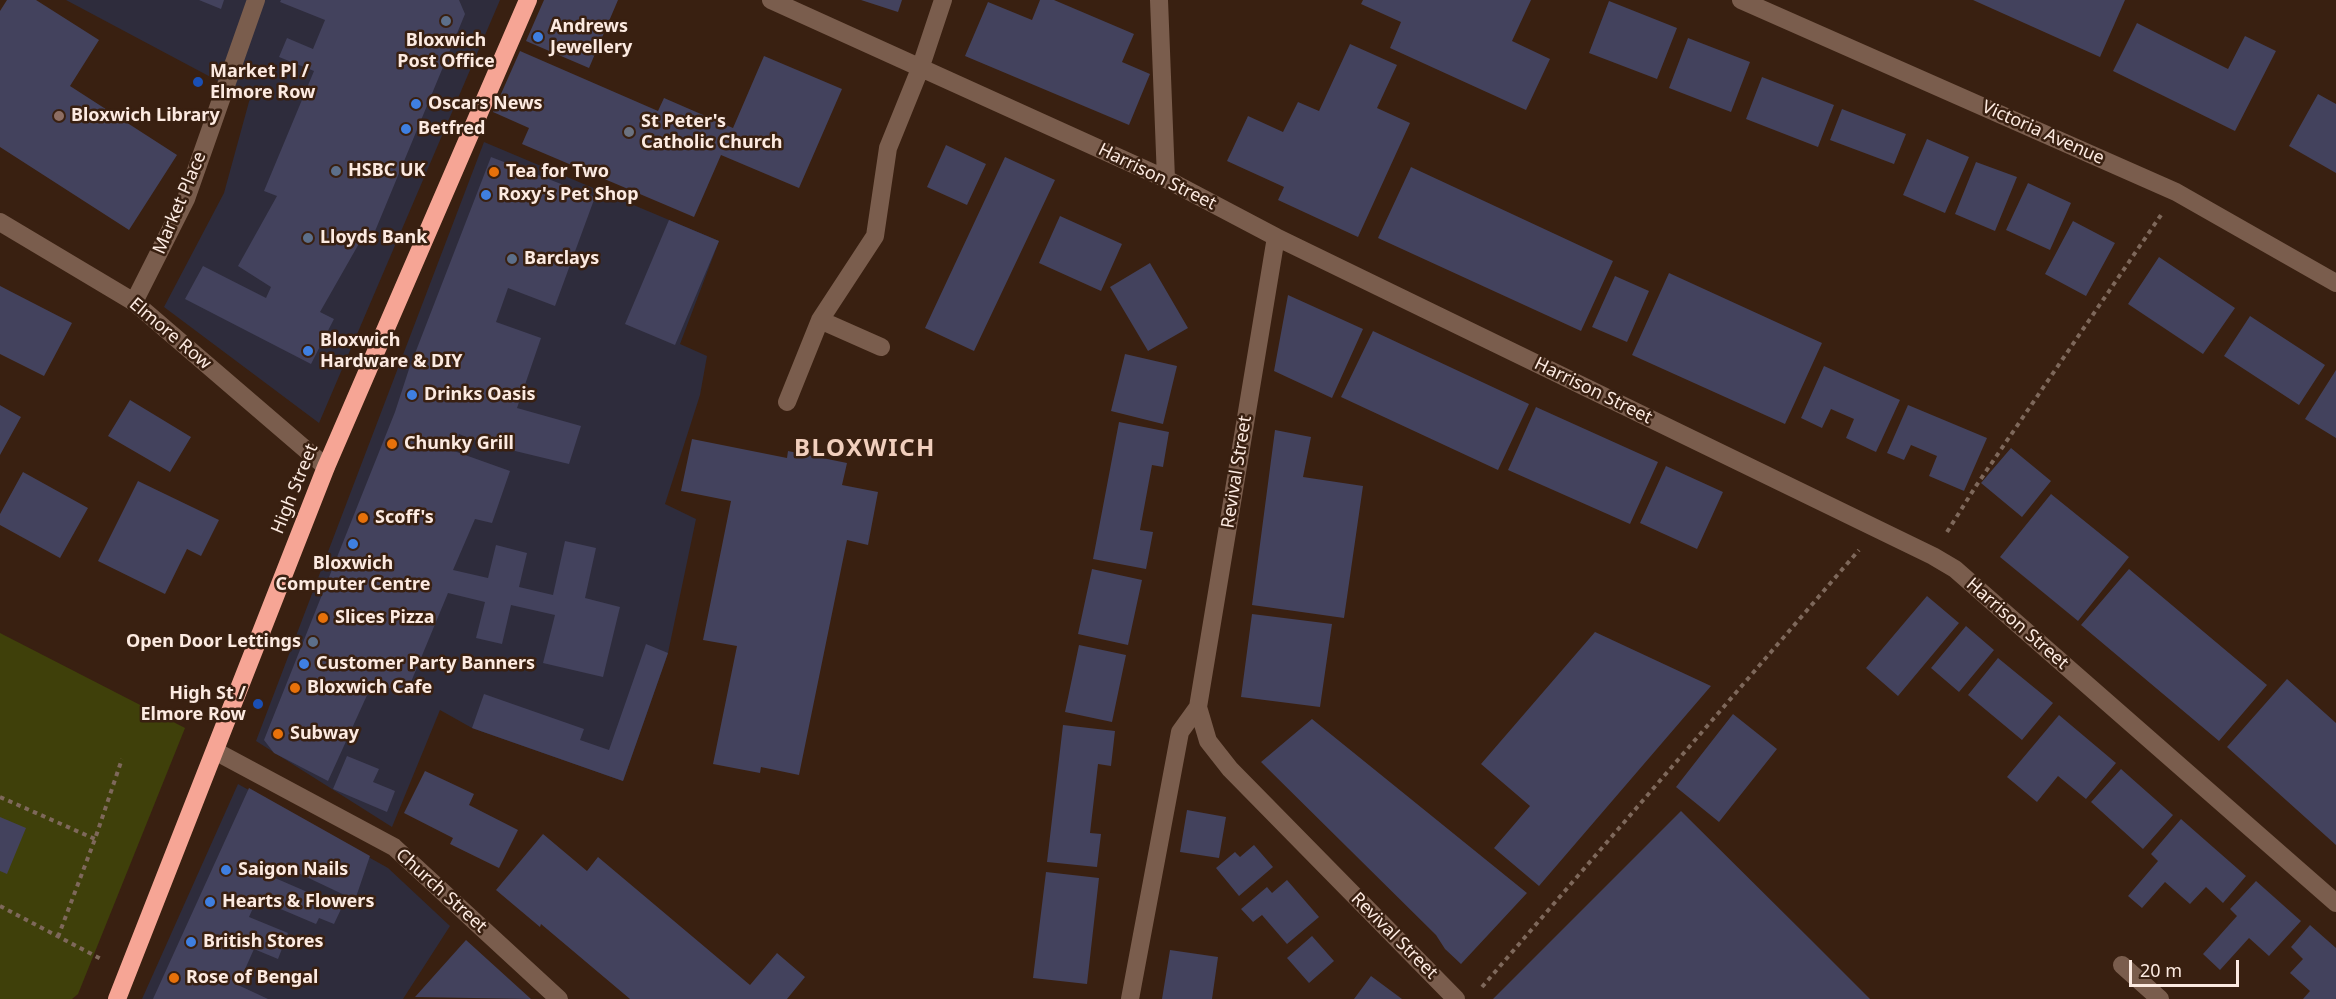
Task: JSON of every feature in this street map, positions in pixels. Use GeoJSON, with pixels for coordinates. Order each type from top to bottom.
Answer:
{"type":"FeatureCollection","features":[{"type":"Feature","properties":{"kind":"highway","name":"High Street"},"geometry":{"type":"LineString","coordinates":[[117,999],[326,467],[528,0]]}},
{"type":"Feature","properties":{"kind":"street","name":"Market Place"},"geometry":{"type":"LineString","coordinates":[[135,303],[186,199],[256,0]]}},
{"type":"Feature","properties":{"kind":"street","name":"Harrison Street"},"geometry":{"type":"LineString","coordinates":[[771,0],[1167,179],[1276,237],[1933,556],[1964,577],[2336,903]]}},
{"type":"Feature","properties":{"kind":"street"},"geometry":{"type":"LineString","coordinates":[[788,402],[820,320],[875,236],[888,148],[920,69],[943,0]]}},
{"type":"Feature","properties":{"kind":"street"},"geometry":{"type":"LineString","coordinates":[[1160,0],[1167,179]]}},
{"type":"Feature","properties":{"kind":"street","name":"Victoria Avenue"},"geometry":{"type":"LineString","coordinates":[[1741,0],[2176,192],[2336,283]]}},
{"type":"Feature","properties":{"kind":"street","name":"Elmore Row"},"geometry":{"type":"LineString","coordinates":[[0,222],[135,303],[326,467]]}},
{"type":"Feature","properties":{"kind":"street","name":"Revival Street"},"geometry":{"type":"LineString","coordinates":[[1276,237],[1198,707],[1208,741],[1230,769],[1456,999]]}},
{"type":"Feature","properties":{"kind":"street"},"geometry":{"type":"LineString","coordinates":[[820,320],[881,347]]}},
{"type":"Feature","properties":{"kind":"street","name":"Revival Street"},"geometry":{"type":"LineString","coordinates":[[1130,999],[1180,732],[1198,707]]}},
{"type":"Feature","properties":{"kind":"street","name":"Church Street"},"geometry":{"type":"LineString","coordinates":[[215,752],[393,847],[559,999]]}},
{"type":"Feature","properties":{"kind":"street"},"geometry":{"type":"LineString","coordinates":[[2122,965],[2160,999]]}},
{"type":"Feature","properties":{"kind":"path"},"geometry":{"type":"LineString","coordinates":[[1933,556],[1976,486],[2176,192]]}},
{"type":"Feature","properties":{"kind":"path"},"geometry":{"type":"LineString","coordinates":[[1479,990],[1877,529]]}},
{"type":"Feature","properties":{"kind":"path"},"geometry":{"type":"LineString","coordinates":[[58,937],[122,759]]}},
{"type":"Feature","properties":{"kind":"path"},"geometry":{"type":"LineString","coordinates":[[0,797],[95,839]]}},
{"type":"Feature","properties":{"kind":"path"},"geometry":{"type":"LineString","coordinates":[[0,906],[98,956],[126,976]]}},
{"type":"Feature","properties":{"kind":"shaded area"},"geometry":{"type":"Polygon","coordinates":[[[66,0],[500,0],[319,423],[164,307],[224,193],[250,98],[66,0]]]}},
{"type":"Feature","properties":{"kind":"shaded area"},"geometry":{"type":"Polygon","coordinates":[[[484,142],[719,241],[680,344],[707,356],[700,395],[665,504],[696,519],[668,653],[623,781],[472,728],[440,710],[392,827],[256,741],[484,142]]]}},
{"type":"Feature","properties":{"kind":"shaded area"},"geometry":{"type":"Polygon","coordinates":[[[0,633],[185,728],[78,994],[72,999],[0,999],[0,633]]]}},
{"type":"Feature","properties":{"kind":"shaded area"},"geometry":{"type":"Polygon","coordinates":[[[238,784],[388,868],[450,926],[403,999],[142,999],[238,784]]]}},
{"type":"Feature","properties":{"kind":"building","name":"Bloxwich Library"},"geometry":{"type":"Polygon","coordinates":[[[7,0],[36,0],[99,40],[70,86],[177,155],[129,230],[0,147],[0,11],[7,0]]]}},
{"type":"Feature","properties":{"kind":"building"},"geometry":{"type":"Polygon","coordinates":[[[199,0],[224,0],[221,9],[199,0]]]}},
{"type":"Feature","properties":{"kind":"building"},"geometry":{"type":"Polygon","coordinates":[[[281,0],[459,0],[465,14],[373,236],[365,233],[320,312],[334,319],[311,364],[185,299],[203,266],[266,298],[271,287],[238,266],[277,196],[264,191],[314,71],[279,57],[287,38],[313,49],[325,20],[280,2],[281,0]]]}},
{"type":"Feature","properties":{"kind":"building"},"geometry":{"type":"Polygon","coordinates":[[[544,0],[618,0],[589,68],[526,41],[544,0]]]}},
{"type":"Feature","properties":{"kind":"building"},"geometry":{"type":"Polygon","coordinates":[[[861,0],[902,0],[898,12],[861,0]]]}},
{"type":"Feature","properties":{"kind":"building"},"geometry":{"type":"Polygon","coordinates":[[[1040,0],[1054,0],[1134,34],[1122,62],[1150,74],[1129,125],[965,56],[988,2],[1032,20],[1040,0]]]}},
{"type":"Feature","properties":{"kind":"building"},"geometry":{"type":"Polygon","coordinates":[[[1363,0],[1531,0],[1512,41],[1550,59],[1526,110],[1390,48],[1401,22],[1361,4],[1363,0]]]}},
{"type":"Feature","properties":{"kind":"building"},"geometry":{"type":"Polygon","coordinates":[[[1973,0],[2125,0],[2100,57],[1973,0]]]}},
{"type":"Feature","properties":{"kind":"building"},"geometry":{"type":"Polygon","coordinates":[[[1609,1],[1677,28],[1657,79],[1589,53],[1609,1]]]}},
{"type":"Feature","properties":{"kind":"building"},"geometry":{"type":"Polygon","coordinates":[[[2137,23],[2228,69],[2245,36],[2276,51],[2235,131],[2113,71],[2137,23]]]}},
{"type":"Feature","properties":{"kind":"building"},"geometry":{"type":"Polygon","coordinates":[[[1688,38],[1750,62],[1731,112],[1669,88],[1688,38]]]}},
{"type":"Feature","properties":{"kind":"building"},"geometry":{"type":"Polygon","coordinates":[[[1350,44],[1397,65],[1377,108],[1410,123],[1358,237],[1278,200],[1284,187],[1227,161],[1248,116],[1283,132],[1298,102],[1319,111],[1350,44]]]}},
{"type":"Feature","properties":{"kind":"building","name":"St Peter's Catholic Church"},"geometry":{"type":"Polygon","coordinates":[[[520,51],[658,111],[664,98],[733,128],[764,56],[842,89],[799,188],[721,155],[694,217],[522,144],[529,128],[493,112],[520,51]]]}},
{"type":"Feature","properties":{"kind":"building"},"geometry":{"type":"Polygon","coordinates":[[[1762,77],[1834,105],[1818,147],[1746,119],[1762,77]]]}},
{"type":"Feature","properties":{"kind":"building"},"geometry":{"type":"Polygon","coordinates":[[[2318,94],[2336,104],[2336,173],[2289,146],[2318,94]]]}},
{"type":"Feature","properties":{"kind":"building"},"geometry":{"type":"Polygon","coordinates":[[[1842,109],[1906,134],[1894,164],[1830,140],[1842,109]]]}},
{"type":"Feature","properties":{"kind":"building"},"geometry":{"type":"Polygon","coordinates":[[[1927,139],[1969,157],[1945,213],[1903,195],[1927,139]]]}},
{"type":"Feature","properties":{"kind":"building"},"geometry":{"type":"Polygon","coordinates":[[[946,145],[986,164],[967,205],[927,187],[946,145]]]}},
{"type":"Feature","properties":{"kind":"building"},"geometry":{"type":"Polygon","coordinates":[[[491,157],[595,197],[555,306],[508,288],[496,322],[541,338],[517,408],[581,426],[569,464],[482,443],[459,434],[454,451],[510,471],[492,523],[475,519],[453,570],[488,578],[496,545],[527,553],[519,587],[553,595],[565,541],[596,548],[585,598],[620,607],[603,677],[543,663],[555,615],[511,605],[502,644],[476,638],[485,602],[448,593],[406,694],[373,682],[328,781],[274,753],[264,740],[395,412],[409,369],[491,157]]]}},
{"type":"Feature","properties":{"kind":"building"},"geometry":{"type":"Polygon","coordinates":[[[1005,157],[1055,180],[974,351],[925,328],[1005,157]]]}},
{"type":"Feature","properties":{"kind":"building"},"geometry":{"type":"Polygon","coordinates":[[[1976,162],[2017,177],[1995,231],[1955,214],[1976,162]]]}},
{"type":"Feature","properties":{"kind":"building"},"geometry":{"type":"Polygon","coordinates":[[[1411,167],[1613,261],[1581,331],[1378,238],[1411,167]]]}},
{"type":"Feature","properties":{"kind":"building"},"geometry":{"type":"Polygon","coordinates":[[[2028,183],[2071,203],[2050,250],[2006,230],[2028,183]]]}},
{"type":"Feature","properties":{"kind":"building"},"geometry":{"type":"Polygon","coordinates":[[[1060,216],[1122,244],[1101,291],[1039,263],[1060,216]]]}},
{"type":"Feature","properties":{"kind":"building"},"geometry":{"type":"Polygon","coordinates":[[[669,220],[719,241],[675,345],[625,324],[669,220]]]}},
{"type":"Feature","properties":{"kind":"building"},"geometry":{"type":"Polygon","coordinates":[[[2073,221],[2115,243],[2086,296],[2045,274],[2073,221]]]}},
{"type":"Feature","properties":{"kind":"building"},"geometry":{"type":"Polygon","coordinates":[[[2159,257],[2235,308],[2203,354],[2128,304],[2159,257]]]}},
{"type":"Feature","properties":{"kind":"building"},"geometry":{"type":"Polygon","coordinates":[[[1150,263],[1188,328],[1148,351],[1110,287],[1150,263]]]}},
{"type":"Feature","properties":{"kind":"building"},"geometry":{"type":"Polygon","coordinates":[[[1669,273],[1822,343],[1785,424],[1632,355],[1669,273]]]}},
{"type":"Feature","properties":{"kind":"building"},"geometry":{"type":"Polygon","coordinates":[[[1615,276],[1649,291],[1627,342],[1592,327],[1615,276]]]}},
{"type":"Feature","properties":{"kind":"building"},"geometry":{"type":"Polygon","coordinates":[[[0,286],[72,323],[44,376],[0,354],[0,286]]]}},
{"type":"Feature","properties":{"kind":"building"},"geometry":{"type":"Polygon","coordinates":[[[1288,295],[1363,329],[1332,398],[1274,371],[1288,295]]]}},
{"type":"Feature","properties":{"kind":"building"},"geometry":{"type":"Polygon","coordinates":[[[2250,316],[2325,365],[2299,405],[2224,356],[2250,316]]]}},
{"type":"Feature","properties":{"kind":"building"},"geometry":{"type":"Polygon","coordinates":[[[1373,331],[1529,404],[1498,470],[1341,397],[1373,331]]]}},
{"type":"Feature","properties":{"kind":"building"},"geometry":{"type":"Polygon","coordinates":[[[1125,354],[1177,366],[1163,424],[1111,411],[1125,354]]]}},
{"type":"Feature","properties":{"kind":"building"},"geometry":{"type":"Polygon","coordinates":[[[1824,366],[1900,400],[1876,452],[1846,438],[1854,419],[1831,409],[1822,428],[1801,418],[1824,366]]]}},
{"type":"Feature","properties":{"kind":"building"},"geometry":{"type":"Polygon","coordinates":[[[2336,370],[2336,438],[2305,419],[2336,370]]]}},
{"type":"Feature","properties":{"kind":"building"},"geometry":{"type":"Polygon","coordinates":[[[130,400],[191,437],[170,472],[108,436],[130,400]]]}},
{"type":"Feature","properties":{"kind":"building"},"geometry":{"type":"Polygon","coordinates":[[[0,405],[21,417],[0,455],[0,405]]]}},
{"type":"Feature","properties":{"kind":"building"},"geometry":{"type":"Polygon","coordinates":[[[1908,405],[1987,438],[1964,491],[1929,476],[1937,456],[1911,445],[1904,460],[1887,453],[1908,405]]]}},
{"type":"Feature","properties":{"kind":"building"},"geometry":{"type":"Polygon","coordinates":[[[1536,407],[1658,462],[1630,524],[1508,470],[1536,407]]]}},
{"type":"Feature","properties":{"kind":"building"},"geometry":{"type":"Polygon","coordinates":[[[1119,422],[1169,432],[1163,467],[1152,465],[1140,530],[1153,532],[1146,569],[1093,559],[1119,422]]]}},
{"type":"Feature","properties":{"kind":"building"},"geometry":{"type":"Polygon","coordinates":[[[1275,430],[1311,437],[1303,477],[1363,486],[1344,618],[1252,605],[1275,430]]]}},
{"type":"Feature","properties":{"kind":"building"},"geometry":{"type":"Polygon","coordinates":[[[692,439],[787,458],[788,451],[847,463],[842,485],[878,492],[868,545],[847,540],[799,775],[761,767],[760,773],[713,764],[737,646],[703,640],[731,501],[681,491],[692,439]]]}},
{"type":"Feature","properties":{"kind":"building"},"geometry":{"type":"Polygon","coordinates":[[[2011,448],[2051,481],[2022,517],[1981,483],[2011,448]]]}},
{"type":"Feature","properties":{"kind":"building"},"geometry":{"type":"Polygon","coordinates":[[[1666,466],[1723,492],[1697,549],[1640,523],[1666,466]]]}},
{"type":"Feature","properties":{"kind":"building"},"geometry":{"type":"Polygon","coordinates":[[[23,472],[88,508],[60,558],[0,525],[0,514],[23,472]]]}},
{"type":"Feature","properties":{"kind":"building"},"geometry":{"type":"Polygon","coordinates":[[[138,481],[219,520],[201,556],[187,549],[165,594],[98,561],[138,481]]]}},
{"type":"Feature","properties":{"kind":"building"},"geometry":{"type":"Polygon","coordinates":[[[2051,494],[2129,557],[2078,621],[2000,557],[2051,494]]]}},
{"type":"Feature","properties":{"kind":"building"},"geometry":{"type":"Polygon","coordinates":[[[1092,569],[1142,580],[1128,645],[1078,634],[1092,569]]]}},
{"type":"Feature","properties":{"kind":"building"},"geometry":{"type":"Polygon","coordinates":[[[2129,569],[2267,685],[2219,741],[2081,625],[2129,569]]]}},
{"type":"Feature","properties":{"kind":"building"},"geometry":{"type":"Polygon","coordinates":[[[1927,596],[1959,623],[1898,696],[1866,668],[1927,596]]]}},
{"type":"Feature","properties":{"kind":"building"},"geometry":{"type":"Polygon","coordinates":[[[1252,614],[1332,624],[1320,707],[1241,697],[1252,614]]]}},
{"type":"Feature","properties":{"kind":"building"},"geometry":{"type":"Polygon","coordinates":[[[1966,626],[1994,650],[1959,692],[1931,668],[1966,626]]]}},
{"type":"Feature","properties":{"kind":"building"},"geometry":{"type":"Polygon","coordinates":[[[1595,632],[1711,686],[1539,886],[1494,848],[1530,806],[1481,764],[1595,632]]]}},
{"type":"Feature","properties":{"kind":"building"},"geometry":{"type":"Polygon","coordinates":[[[646,644],[668,653],[623,781],[472,728],[484,694],[584,729],[580,740],[609,750],[646,644]]]}},
{"type":"Feature","properties":{"kind":"building"},"geometry":{"type":"Polygon","coordinates":[[[1079,645],[1126,655],[1112,722],[1065,712],[1079,645]]]}},
{"type":"Feature","properties":{"kind":"building"},"geometry":{"type":"Polygon","coordinates":[[[1998,658],[2053,703],[2022,740],[1968,695],[1998,658]]]}},
{"type":"Feature","properties":{"kind":"building"},"geometry":{"type":"Polygon","coordinates":[[[2287,679],[2336,723],[2336,845],[2227,747],[2287,679]]]}},
{"type":"Feature","properties":{"kind":"building"},"geometry":{"type":"Polygon","coordinates":[[[1733,714],[1777,749],[1719,822],[1676,787],[1733,714]]]}},
{"type":"Feature","properties":{"kind":"building"},"geometry":{"type":"Polygon","coordinates":[[[2059,715],[2116,763],[2086,799],[2058,776],[2037,802],[2007,777],[2059,715]]]}},
{"type":"Feature","properties":{"kind":"building"},"geometry":{"type":"Polygon","coordinates":[[[1312,719],[1527,893],[1461,964],[1445,949],[1436,935],[1261,762],[1312,719]]]}},
{"type":"Feature","properties":{"kind":"building"},"geometry":{"type":"Polygon","coordinates":[[[1063,725],[1115,731],[1111,766],[1098,764],[1090,833],[1101,834],[1097,867],[1047,862],[1063,725]]]}},
{"type":"Feature","properties":{"kind":"building"},"geometry":{"type":"Polygon","coordinates":[[[347,756],[379,769],[373,782],[395,791],[387,812],[333,789],[347,756]]]}},
{"type":"Feature","properties":{"kind":"building"},"geometry":{"type":"Polygon","coordinates":[[[2121,769],[2173,815],[2143,849],[2091,802],[2121,769]]]}},
{"type":"Feature","properties":{"kind":"building"},"geometry":{"type":"Polygon","coordinates":[[[425,771],[474,794],[469,805],[518,830],[499,868],[450,844],[453,838],[404,813],[425,771]]]}},
{"type":"Feature","properties":{"kind":"building"},"geometry":{"type":"Polygon","coordinates":[[[249,788],[370,856],[355,900],[279,864],[275,878],[342,907],[334,924],[319,918],[316,924],[257,899],[249,917],[288,933],[278,959],[254,949],[238,985],[268,999],[153,999],[249,788]]]}},
{"type":"Feature","properties":{"kind":"building"},"geometry":{"type":"Polygon","coordinates":[[[1187,810],[1226,817],[1219,858],[1180,852],[1187,810]]]}},
{"type":"Feature","properties":{"kind":"building"},"geometry":{"type":"Polygon","coordinates":[[[1681,811],[1810,939],[1870,999],[1493,999],[1681,811]]]}},
{"type":"Feature","properties":{"kind":"building"},"geometry":{"type":"Polygon","coordinates":[[[0,817],[26,828],[7,874],[0,871],[0,817]]]}},
{"type":"Feature","properties":{"kind":"building"},"geometry":{"type":"Polygon","coordinates":[[[2181,819],[2246,876],[2223,903],[2206,887],[2190,904],[2165,882],[2142,908],[2128,896],[2158,861],[2151,854],[2181,819]]]}},
{"type":"Feature","properties":{"kind":"building"},"geometry":{"type":"Polygon","coordinates":[[[543,834],[587,871],[598,857],[750,985],[777,953],[805,977],[787,999],[630,999],[541,924],[540,927],[496,890],[543,834]]]}},
{"type":"Feature","properties":{"kind":"building"},"geometry":{"type":"Polygon","coordinates":[[[1254,845],[1273,867],[1239,896],[1216,868],[1235,852],[1240,857],[1254,845]]]}},
{"type":"Feature","properties":{"kind":"building"},"geometry":{"type":"Polygon","coordinates":[[[1046,872],[1099,878],[1087,984],[1033,978],[1046,872]]]}},
{"type":"Feature","properties":{"kind":"building"},"geometry":{"type":"Polygon","coordinates":[[[1287,880],[1319,917],[1287,944],[1262,915],[1253,922],[1241,909],[1267,887],[1272,893],[1287,880]]]}},
{"type":"Feature","properties":{"kind":"building"},"geometry":{"type":"Polygon","coordinates":[[[2256,881],[2301,921],[2269,956],[2249,938],[2220,970],[2203,954],[2237,916],[2230,909],[2256,881]]]}},
{"type":"Feature","properties":{"kind":"building"},"geometry":{"type":"Polygon","coordinates":[[[2310,925],[2336,948],[2336,999],[2303,999],[2310,991],[2290,973],[2303,959],[2291,947],[2310,925]]]}},
{"type":"Feature","properties":{"kind":"building"},"geometry":{"type":"Polygon","coordinates":[[[1312,936],[1334,961],[1309,983],[1287,958],[1312,936]]]}},
{"type":"Feature","properties":{"kind":"building"},"geometry":{"type":"Polygon","coordinates":[[[466,940],[531,999],[415,997],[466,940]]]}},
{"type":"Feature","properties":{"kind":"building"},"geometry":{"type":"Polygon","coordinates":[[[1170,950],[1218,957],[1212,999],[1162,999],[1170,950]]]}},
{"type":"Feature","properties":{"kind":"building"},"geometry":{"type":"Polygon","coordinates":[[[1371,976],[1402,999],[1354,999],[1371,976]]]}},
{"type":"Feature","properties":{"kind":"place","name":"Bloxwich Post Office"},"geometry":{"type":"Point","coordinates":[446,21]}},
{"type":"Feature","properties":{"kind":"place","name":"Andrews Jewellery"},"geometry":{"type":"Point","coordinates":[538,37]}},
{"type":"Feature","properties":{"kind":"place","name":"Market Pl / Elmore Row"},"geometry":{"type":"Point","coordinates":[198,82]}},
{"type":"Feature","properties":{"kind":"place","name":"Oscars News"},"geometry":{"type":"Point","coordinates":[416,104]}},
{"type":"Feature","properties":{"kind":"place","name":"Bloxwich Library"},"geometry":{"type":"Point","coordinates":[59,116]}},
{"type":"Feature","properties":{"kind":"place","name":"Betfred"},"geometry":{"type":"Point","coordinates":[406,129]}},
{"type":"Feature","properties":{"kind":"place","name":"St Peter's Catholic Church"},"geometry":{"type":"Point","coordinates":[629,132]}},
{"type":"Feature","properties":{"kind":"place","name":"HSBC UK"},"geometry":{"type":"Point","coordinates":[336,171]}},
{"type":"Feature","properties":{"kind":"place","name":"Tea for Two"},"geometry":{"type":"Point","coordinates":[494,172]}},
{"type":"Feature","properties":{"kind":"place","name":"Roxy's Pet Shop"},"geometry":{"type":"Point","coordinates":[486,195]}},
{"type":"Feature","properties":{"kind":"place","name":"Lloyds Bank"},"geometry":{"type":"Point","coordinates":[308,238]}},
{"type":"Feature","properties":{"kind":"place","name":"Barclays"},"geometry":{"type":"Point","coordinates":[512,259]}},
{"type":"Feature","properties":{"kind":"place","name":"Bloxwich Hardware & DIY"},"geometry":{"type":"Point","coordinates":[308,351]}},
{"type":"Feature","properties":{"kind":"place","name":"Drinks Oasis"},"geometry":{"type":"Point","coordinates":[412,395]}},
{"type":"Feature","properties":{"kind":"place","name":"Chunky Grill"},"geometry":{"type":"Point","coordinates":[392,444]}},
{"type":"Feature","properties":{"kind":"place","name":"Scoff's"},"geometry":{"type":"Point","coordinates":[363,518]}},
{"type":"Feature","properties":{"kind":"place","name":"Bloxwich Computer Centre"},"geometry":{"type":"Point","coordinates":[353,544]}},
{"type":"Feature","properties":{"kind":"place","name":"Slices Pizza"},"geometry":{"type":"Point","coordinates":[323,618]}},
{"type":"Feature","properties":{"kind":"place","name":"Open Door Lettings"},"geometry":{"type":"Point","coordinates":[313,642]}},
{"type":"Feature","properties":{"kind":"place","name":"Customer Party Banners"},"geometry":{"type":"Point","coordinates":[304,664]}},
{"type":"Feature","properties":{"kind":"place","name":"Bloxwich Cafe"},"geometry":{"type":"Point","coordinates":[295,688]}},
{"type":"Feature","properties":{"kind":"place","name":"High St / Elmore Row"},"geometry":{"type":"Point","coordinates":[258,704]}},
{"type":"Feature","properties":{"kind":"place","name":"Subway"},"geometry":{"type":"Point","coordinates":[278,734]}},
{"type":"Feature","properties":{"kind":"place","name":"Saigon Nails"},"geometry":{"type":"Point","coordinates":[226,870]}},
{"type":"Feature","properties":{"kind":"place","name":"Hearts & Flowers"},"geometry":{"type":"Point","coordinates":[210,902]}},
{"type":"Feature","properties":{"kind":"place","name":"British Stores"},"geometry":{"type":"Point","coordinates":[191,942]}},
{"type":"Feature","properties":{"kind":"place","name":"Rose of Bengal"},"geometry":{"type":"Point","coordinates":[174,978]}},
{"type":"Feature","properties":{"kind":"district","name":"BLOXWICH"},"geometry":{"type":"Point","coordinates":[865,449]}}]}
